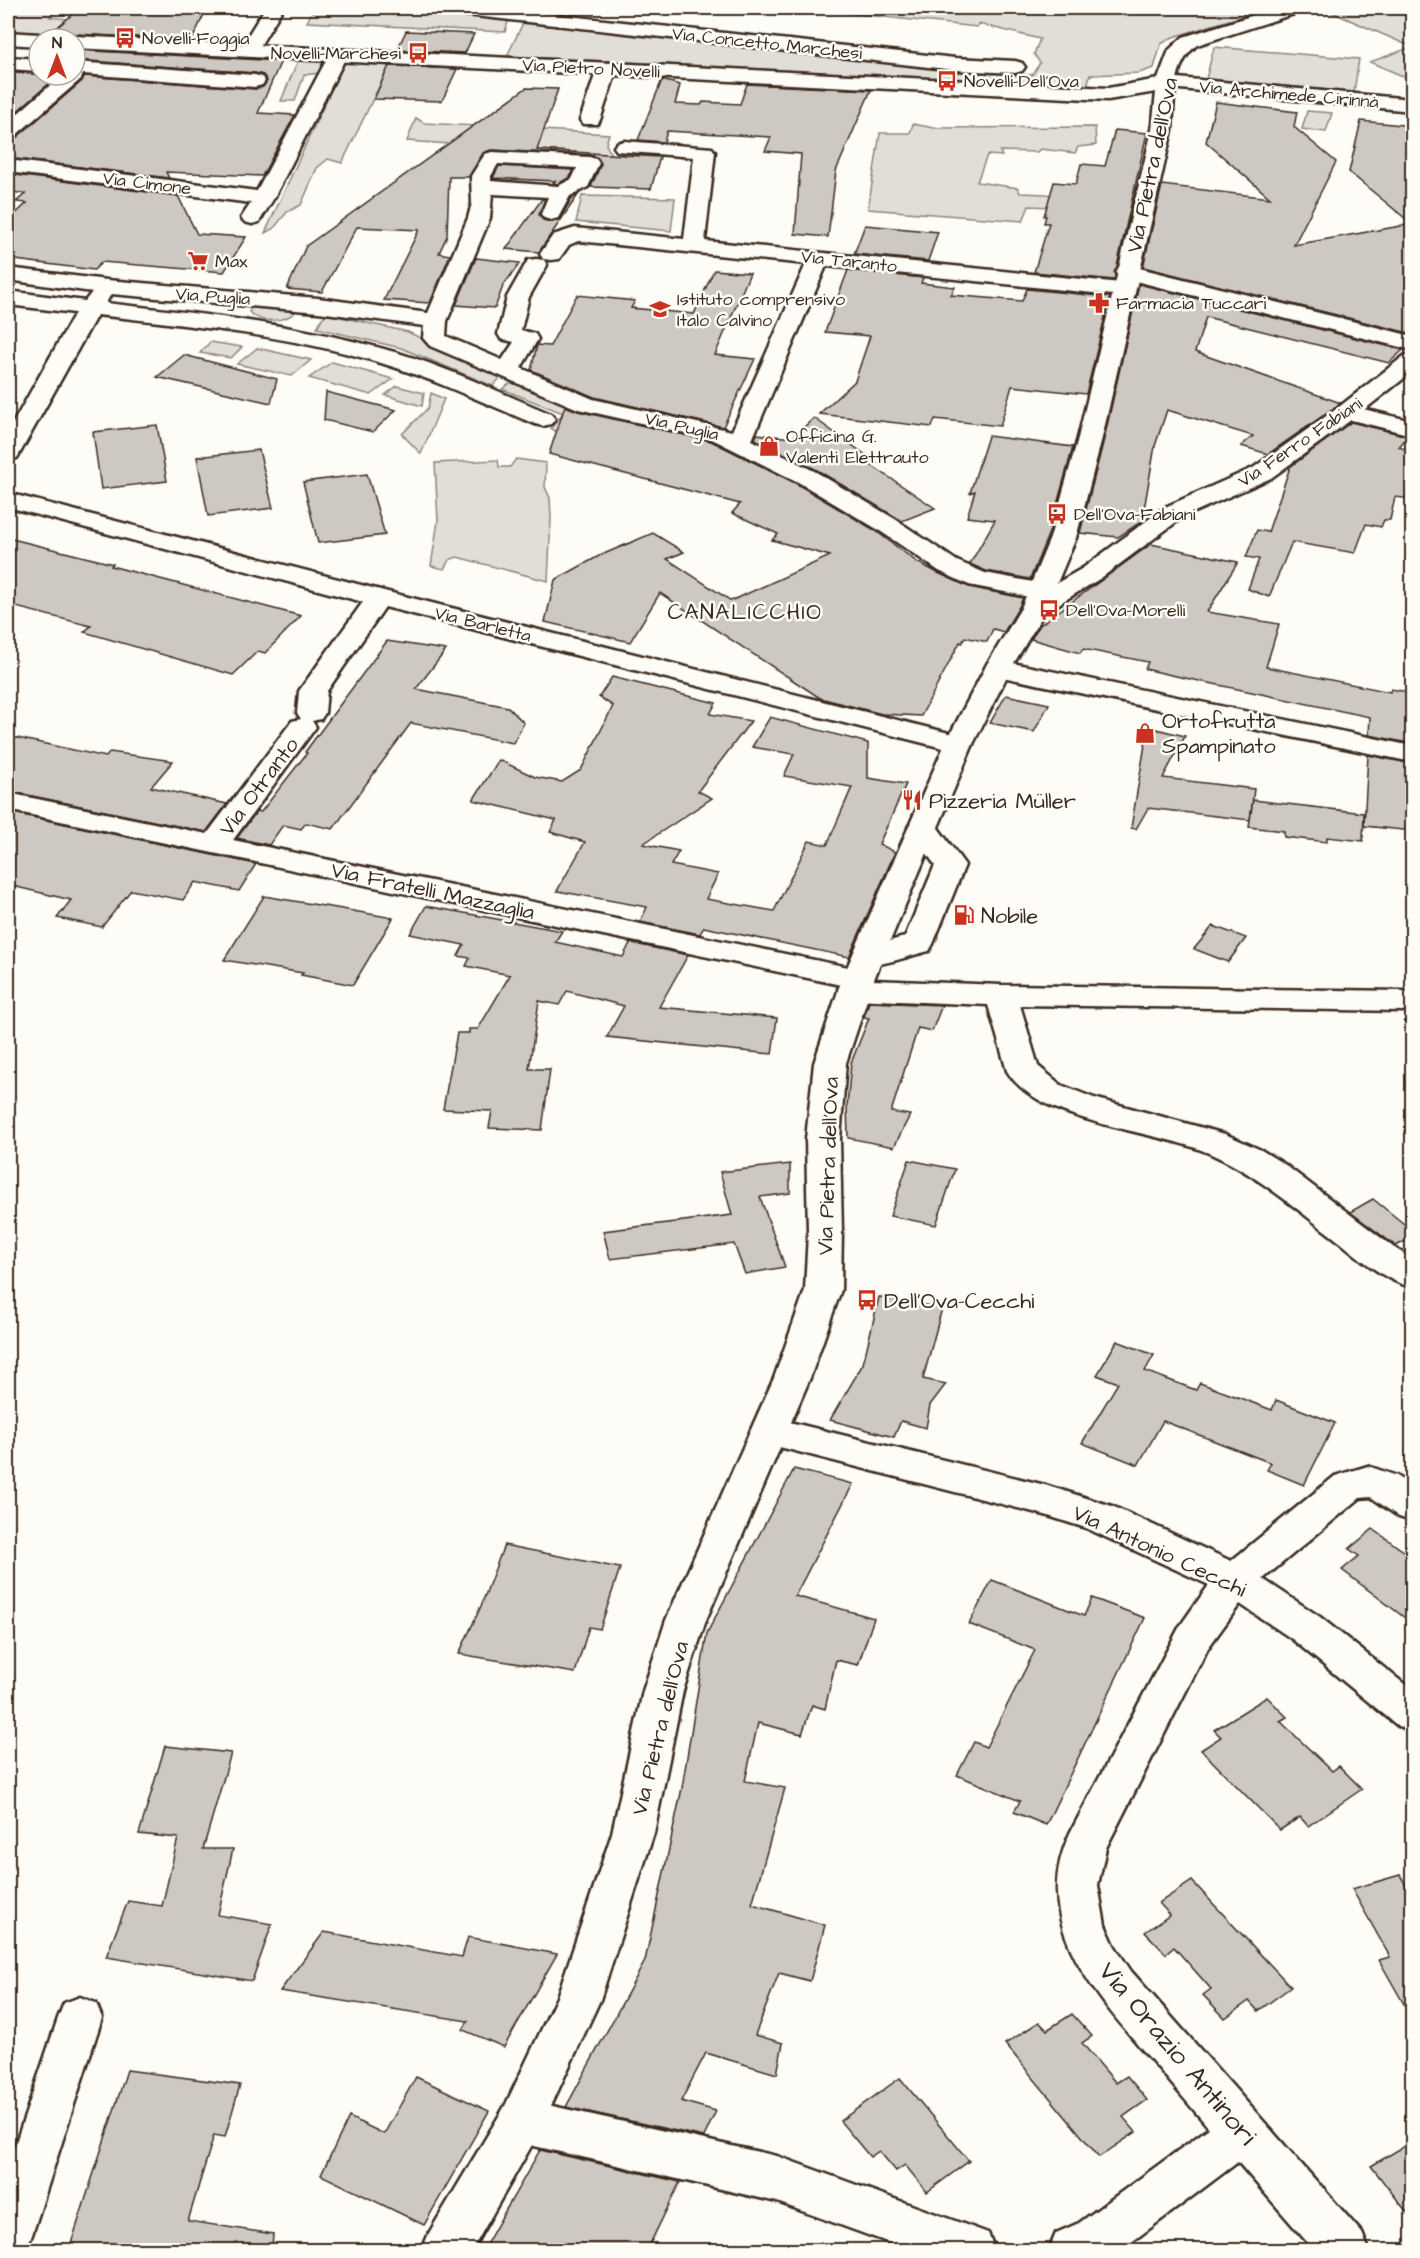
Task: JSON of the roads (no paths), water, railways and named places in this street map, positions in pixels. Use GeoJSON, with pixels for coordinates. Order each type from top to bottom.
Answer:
{"type":"FeatureCollection","features":[{"type":"Feature","properties":{"kind":"street"},"geometry":{"type":"LineString","coordinates":[[248,50],[274,8]]}},
{"type":"Feature","properties":{"kind":"street","name":"Via Concetto Marchesi"},"geometry":{"type":"LineString","coordinates":[[447,8],[944,63],[1015,67]]}},
{"type":"Feature","properties":{"kind":"street","name":"Via Pietra dell'Ova"},"geometry":{"type":"LineString","coordinates":[[446,2250],[521,2121],[578,2000],[605,1925],[633,1833],[663,1691],[686,1620],[792,1378],[823,1290],[823,1139],[830,1063],[860,975],[958,744],[1041,590],[1063,538],[1090,438],[1162,130],[1166,83],[1178,50],[1182,45],[1294,8]]}},
{"type":"Feature","properties":{"kind":"street"},"geometry":{"type":"LineString","coordinates":[[8,38],[27,39]]}},
{"type":"Feature","properties":{"kind":"street","name":"Via Pietro Novelli"},"geometry":{"type":"LineString","coordinates":[[87,43],[1108,94]]}},
{"type":"Feature","properties":{"kind":"street"},"geometry":{"type":"LineString","coordinates":[[87,63],[111,44]]}},
{"type":"Feature","properties":{"kind":"street"},"geometry":{"type":"LineString","coordinates":[[252,218],[338,55]]}},
{"type":"Feature","properties":{"kind":"street"},"geometry":{"type":"LineString","coordinates":[[8,63],[27,64]]}},
{"type":"Feature","properties":{"kind":"street"},"geometry":{"type":"LineString","coordinates":[[590,120],[607,69]]}},
{"type":"Feature","properties":{"kind":"street"},"geometry":{"type":"LineString","coordinates":[[87,72],[255,81]]}},
{"type":"Feature","properties":{"kind":"street","name":"Via Archimede Cirinnà"},"geometry":{"type":"LineString","coordinates":[[1108,94],[1139,90],[1166,83],[1413,105]]}},
{"type":"Feature","properties":{"kind":"street"},"geometry":{"type":"LineString","coordinates":[[8,132],[59,87]]}},
{"type":"Feature","properties":{"kind":"street"},"geometry":{"type":"LineString","coordinates":[[1108,94],[1153,108],[1163,115]]}},
{"type":"Feature","properties":{"kind":"street"},"geometry":{"type":"LineString","coordinates":[[624,147],[705,152],[694,245]]}},
{"type":"Feature","properties":{"kind":"street"},"geometry":{"type":"LineString","coordinates":[[436,321],[479,218],[482,195],[481,176],[492,158],[589,163],[581,183],[561,192],[482,195]]}},
{"type":"Feature","properties":{"kind":"street","name":"Via Cimone"},"geometry":{"type":"LineString","coordinates":[[8,166],[264,198]]}},
{"type":"Feature","properties":{"kind":"street"},"geometry":{"type":"LineString","coordinates":[[551,214],[561,192]]}},
{"type":"Feature","properties":{"kind":"street"},"geometry":{"type":"LineString","coordinates":[[482,195],[551,214],[564,221],[575,234],[561,240],[543,260],[518,297],[509,334],[527,339],[507,371]]}},
{"type":"Feature","properties":{"kind":"street","name":"Via Taranto"},"geometry":{"type":"LineString","coordinates":[[575,234],[819,258],[1125,281],[1413,343]]}},
{"type":"Feature","properties":{"kind":"street"},"geometry":{"type":"LineString","coordinates":[[739,442],[819,258]]}},
{"type":"Feature","properties":{"kind":"street","name":"Via Puglia"},"geometry":{"type":"LineString","coordinates":[[8,274],[107,287],[318,305],[436,321],[434,338],[438,341],[586,404],[698,428],[739,442],[807,477],[886,524],[948,567],[978,580],[1041,590],[1057,576],[1086,577]]}},
{"type":"Feature","properties":{"kind":"street"},"geometry":{"type":"LineString","coordinates":[[8,453],[14,432],[90,309],[107,287]]}},
{"type":"Feature","properties":{"kind":"street","name":"Via Puglia"},"geometry":{"type":"LineString","coordinates":[[8,298],[285,333],[338,344],[404,362],[543,419]]}},
{"type":"Feature","properties":{"kind":"street"},"geometry":{"type":"LineString","coordinates":[[285,333],[318,305]]}},
{"type":"Feature","properties":{"kind":"street","name":"Via Ferro Fabiani"},"geometry":{"type":"LineString","coordinates":[[1041,590],[1086,577],[1150,527],[1174,512],[1262,473],[1413,361]]}},
{"type":"Feature","properties":{"kind":"street"},"geometry":{"type":"LineString","coordinates":[[1347,412],[1413,428]]}},
{"type":"Feature","properties":{"kind":"street","name":"Via Barletta"},"geometry":{"type":"LineString","coordinates":[[8,500],[379,598],[958,744]]}},
{"type":"Feature","properties":{"kind":"street","name":"Via Otranto"},"geometry":{"type":"LineString","coordinates":[[214,845],[307,720],[314,690],[379,598]]}},
{"type":"Feature","properties":{"kind":"street"},"geometry":{"type":"LineString","coordinates":[[1003,657],[1413,732]]}},
{"type":"Feature","properties":{"kind":"street"},"geometry":{"type":"LineString","coordinates":[[1003,657],[1413,754]]}},
{"type":"Feature","properties":{"kind":"street","name":"Via Fratelli Mazzaglia"},"geometry":{"type":"LineString","coordinates":[[8,802],[860,975],[1000,995],[1402,1001]]}},
{"type":"Feature","properties":{"kind":"street"},"geometry":{"type":"LineString","coordinates":[[1000,995],[1023,1071],[1049,1093],[1083,1106],[1213,1142],[1250,1158],[1272,1172],[1381,1256],[1413,1275]]}},
{"type":"Feature","properties":{"kind":"street","name":"Via Antonio Cecchi"},"geometry":{"type":"LineString","coordinates":[[769,1431],[1045,1500],[1099,1517],[1235,1580],[1315,1635],[1413,1714]]}},
{"type":"Feature","properties":{"kind":"street","name":"Via Orazio Antinori"},"geometry":{"type":"LineString","coordinates":[[1345,2250],[1109,1976],[1097,1958],[1083,1925],[1077,1885],[1085,1846],[1194,1636],[1235,1580],[1348,1486],[1368,1481],[1384,1486],[1413,1506]]}},
{"type":"Feature","properties":{"kind":"street"},"geometry":{"type":"LineString","coordinates":[[8,2235],[80,2018]]}},
{"type":"Feature","properties":{"kind":"street"},"geometry":{"type":"LineString","coordinates":[[521,2121],[777,2179],[971,2250]]}},
{"type":"Feature","properties":{"kind":"street"},"geometry":{"type":"LineString","coordinates":[[1073,2250],[1096,2240],[1242,2131]]}},
{"type":"Feature","properties":{"kind":"place","name":"Novelli-Foggia"},"geometry":{"type":"Point","coordinates":[125,38]}},
{"type":"Feature","properties":{"kind":"place","name":"Novelli-Marchesi"},"geometry":{"type":"Point","coordinates":[418,53]}},
{"type":"Feature","properties":{"kind":"place","name":"Novelli-Dell'Ova"},"geometry":{"type":"Point","coordinates":[947,81]}},
{"type":"Feature","properties":{"kind":"place","name":"Max"},"geometry":{"type":"Point","coordinates":[198,261]}},
{"type":"Feature","properties":{"kind":"place","name":"Farmacia Tuccari"},"geometry":{"type":"Point","coordinates":[1099,303]}},
{"type":"Feature","properties":{"kind":"place","name":"Istituto comprensivo Italo Calvino"},"geometry":{"type":"Point","coordinates":[660,309]}},
{"type":"Feature","properties":{"kind":"place","name":"Officina G. Valenti Elettrauto"},"geometry":{"type":"Point","coordinates":[769,446]}},
{"type":"Feature","properties":{"kind":"place","name":"Dell'Ova-Fabiani"},"geometry":{"type":"Point","coordinates":[1057,514]}},
{"type":"Feature","properties":{"kind":"place","name":"Dell'Ova-Morelli"},"geometry":{"type":"Point","coordinates":[1049,610]}},
{"type":"Feature","properties":{"kind":"place","name":"Ortofrutta Spampinato"},"geometry":{"type":"Point","coordinates":[1145,733]}},
{"type":"Feature","properties":{"kind":"place","name":"Pizzeria Müller"},"geometry":{"type":"Point","coordinates":[912,800]}},
{"type":"Feature","properties":{"kind":"place","name":"Nobile"},"geometry":{"type":"Point","coordinates":[964,915]}},
{"type":"Feature","properties":{"kind":"place","name":"Dell'Ova-Cecchi"},"geometry":{"type":"Point","coordinates":[867,1300]}},
{"type":"Feature","properties":{"kind":"district","name":"CANALICCHIO"},"geometry":{"type":"Point","coordinates":[745,611]}}]}
